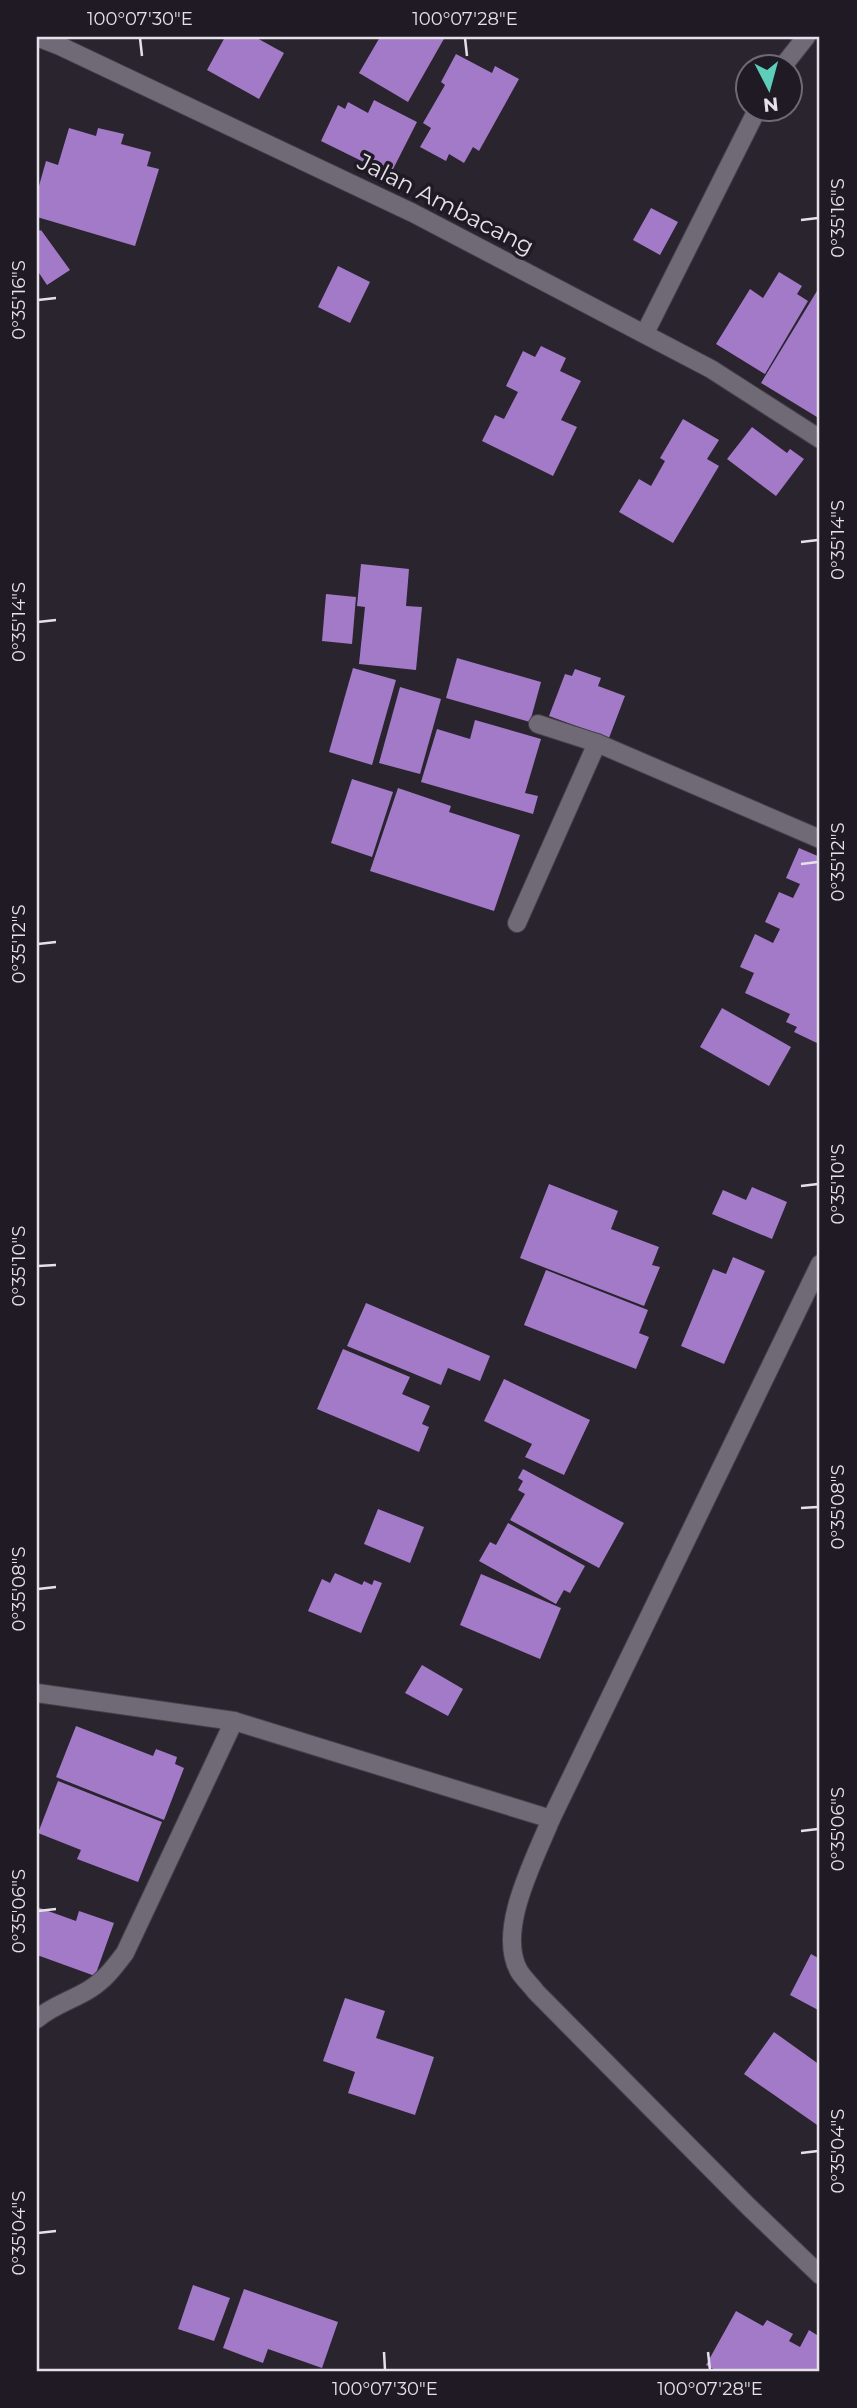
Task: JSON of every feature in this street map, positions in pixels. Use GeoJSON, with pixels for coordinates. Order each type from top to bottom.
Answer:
{"type":"FeatureCollection","features":[{"type":"Feature","properties":{"kind":"street","name":"Jalan Ambacang"},"geometry":{"type":"LineString","coordinates":[[37,37],[413,213],[711,369],[820,439]]}},
{"type":"Feature","properties":{"kind":"street"},"geometry":{"type":"LineString","coordinates":[[794,52],[806,37]]}},
{"type":"Feature","properties":{"kind":"street"},"geometry":{"type":"LineString","coordinates":[[645,333],[751,122]]}},
{"type":"Feature","properties":{"kind":"street"},"geometry":{"type":"LineString","coordinates":[[538,724],[597,743],[820,839]]}},
{"type":"Feature","properties":{"kind":"street"},"geometry":{"type":"LineString","coordinates":[[517,923],[597,743]]}},
{"type":"Feature","properties":{"kind":"street"},"geometry":{"type":"LineString","coordinates":[[820,1264],[551,1819],[519,1902],[511,1931],[512,1953],[519,1971],[536,1992],[748,2207],[820,2275]]}},
{"type":"Feature","properties":{"kind":"street"},"geometry":{"type":"LineString","coordinates":[[37,1693],[234,1721],[551,1819]]}},
{"type":"Feature","properties":{"kind":"street"},"geometry":{"type":"LineString","coordinates":[[37,2019],[49,2009],[91,1989],[112,1970],[124,1953],[234,1721]]}},
{"type":"Feature","properties":{"kind":"building"},"geometry":{"type":"Polygon","coordinates":[[[225,37],[255,37],[284,53],[259,99],[207,70],[225,37]]]}},
{"type":"Feature","properties":{"kind":"building"},"geometry":{"type":"Polygon","coordinates":[[[380,37],[445,37],[408,102],[359,73],[380,37]]]}},
{"type":"Feature","properties":{"kind":"building"},"geometry":{"type":"Polygon","coordinates":[[[456,54],[492,73],[495,66],[519,79],[479,151],[473,147],[464,163],[449,154],[446,161],[420,147],[431,128],[423,123],[445,85],[441,82],[456,54]]]}},
{"type":"Feature","properties":{"kind":"building"},"geometry":{"type":"Polygon","coordinates":[[[374,100],[417,122],[390,175],[321,141],[338,105],[345,109],[348,102],[368,113],[374,100]]]}},
{"type":"Feature","properties":{"kind":"building"},"geometry":{"type":"Polygon","coordinates":[[[69,128],[96,136],[98,128],[124,134],[121,144],[151,152],[147,166],[159,169],[135,246],[37,217],[37,193],[46,161],[58,165],[69,128]]]}},
{"type":"Feature","properties":{"kind":"building"},"geometry":{"type":"Polygon","coordinates":[[[651,208],[678,222],[660,255],[633,240],[651,208]]]}},
{"type":"Feature","properties":{"kind":"building"},"geometry":{"type":"Polygon","coordinates":[[[37,227],[70,270],[47,285],[37,270],[37,227]]]}},
{"type":"Feature","properties":{"kind":"building"},"geometry":{"type":"Polygon","coordinates":[[[338,266],[370,282],[350,323],[318,307],[338,266]]]}},
{"type":"Feature","properties":{"kind":"building"},"geometry":{"type":"Polygon","coordinates":[[[779,272],[802,286],[797,294],[808,301],[765,374],[716,344],[750,289],[763,298],[779,272]]]}},
{"type":"Feature","properties":{"kind":"building"},"geometry":{"type":"Polygon","coordinates":[[[820,286],[820,412],[817,417],[761,383],[820,286]]]}},
{"type":"Feature","properties":{"kind":"building"},"geometry":{"type":"Polygon","coordinates":[[[541,346],[566,358],[560,371],[581,381],[561,420],[577,427],[553,476],[482,441],[495,415],[504,419],[518,392],[506,386],[523,351],[535,357],[541,346]]]}},
{"type":"Feature","properties":{"kind":"building"},"geometry":{"type":"Polygon","coordinates":[[[683,419],[719,440],[707,459],[719,466],[673,543],[619,512],[639,479],[651,486],[665,461],[660,458],[683,419]]]}},
{"type":"Feature","properties":{"kind":"building"},"geometry":{"type":"Polygon","coordinates":[[[752,427],[787,453],[790,449],[804,459],[776,496],[727,459],[752,427]]]}},
{"type":"Feature","properties":{"kind":"building"},"geometry":{"type":"Polygon","coordinates":[[[361,564],[409,569],[406,606],[422,607],[416,670],[359,664],[365,607],[357,606],[361,564]]]}},
{"type":"Feature","properties":{"kind":"building"},"geometry":{"type":"Polygon","coordinates":[[[326,594],[356,597],[352,644],[322,641],[326,594]]]}},
{"type":"Feature","properties":{"kind":"building"},"geometry":{"type":"Polygon","coordinates":[[[457,658],[541,682],[530,722],[446,698],[457,658]]]}},
{"type":"Feature","properties":{"kind":"building"},"geometry":{"type":"Polygon","coordinates":[[[353,668],[396,680],[372,765],[329,752],[353,668]]]}},
{"type":"Feature","properties":{"kind":"building"},"geometry":{"type":"Polygon","coordinates":[[[575,669],[601,678],[598,686],[625,696],[609,738],[549,716],[565,674],[572,676],[575,669]]]}},
{"type":"Feature","properties":{"kind":"building"},"geometry":{"type":"Polygon","coordinates":[[[400,687],[441,699],[420,774],[379,763],[400,687]]]}},
{"type":"Feature","properties":{"kind":"building"},"geometry":{"type":"Polygon","coordinates":[[[475,720],[541,739],[525,793],[538,796],[533,814],[421,782],[437,729],[470,739],[475,720]]]}},
{"type":"Feature","properties":{"kind":"building"},"geometry":{"type":"Polygon","coordinates":[[[352,779],[393,792],[372,857],[331,843],[352,779]]]}},
{"type":"Feature","properties":{"kind":"building"},"geometry":{"type":"Polygon","coordinates":[[[398,788],[451,806],[449,812],[520,835],[494,911],[370,871],[398,788]]]}},
{"type":"Feature","properties":{"kind":"building"},"geometry":{"type":"Polygon","coordinates":[[[799,848],[820,857],[819,1044],[794,1032],[797,1027],[786,1022],[790,1014],[745,993],[754,973],[740,967],[755,934],[773,943],[780,929],[765,922],[779,892],[793,898],[800,884],[786,878],[799,848]]]}},
{"type":"Feature","properties":{"kind":"building"},"geometry":{"type":"Polygon","coordinates":[[[722,1008],[791,1047],[769,1086],[700,1047],[722,1008]]]}},
{"type":"Feature","properties":{"kind":"building"},"geometry":{"type":"Polygon","coordinates":[[[549,1184],[618,1211],[611,1229],[659,1247],[652,1265],[660,1267],[644,1306],[520,1258],[549,1184]]]}},
{"type":"Feature","properties":{"kind":"building"},"geometry":{"type":"Polygon","coordinates":[[[752,1187],[787,1202],[772,1239],[712,1214],[723,1190],[746,1200],[752,1187]]]}},
{"type":"Feature","properties":{"kind":"building"},"geometry":{"type":"Polygon","coordinates":[[[733,1257],[765,1271],[724,1364],[681,1346],[713,1269],[726,1274],[733,1257]]]}},
{"type":"Feature","properties":{"kind":"building"},"geometry":{"type":"Polygon","coordinates":[[[546,1270],[648,1310],[639,1333],[649,1337],[636,1369],[524,1325],[546,1270]]]}},
{"type":"Feature","properties":{"kind":"building"},"geometry":{"type":"Polygon","coordinates":[[[366,1303],[490,1356],[480,1381],[448,1368],[441,1385],[347,1346],[366,1303]]]}},
{"type":"Feature","properties":{"kind":"building"},"geometry":{"type":"Polygon","coordinates":[[[343,1349],[410,1377],[402,1394],[430,1406],[422,1424],[429,1427],[419,1452],[317,1409],[343,1349]]]}},
{"type":"Feature","properties":{"kind":"building"},"geometry":{"type":"Polygon","coordinates":[[[504,1379],[590,1420],[564,1475],[525,1457],[532,1444],[484,1421],[504,1379]]]}},
{"type":"Feature","properties":{"kind":"building"},"geometry":{"type":"Polygon","coordinates":[[[523,1469],[624,1523],[599,1568],[510,1520],[525,1494],[518,1490],[523,1481],[518,1478],[523,1469]]]}},
{"type":"Feature","properties":{"kind":"building"},"geometry":{"type":"Polygon","coordinates":[[[378,1509],[424,1527],[410,1563],[364,1544],[378,1509]]]}},
{"type":"Feature","properties":{"kind":"building"},"geometry":{"type":"Polygon","coordinates":[[[508,1523],[585,1566],[570,1593],[564,1590],[556,1604],[479,1561],[490,1542],[496,1545],[508,1523]]]}},
{"type":"Feature","properties":{"kind":"building"},"geometry":{"type":"Polygon","coordinates":[[[335,1573],[362,1585],[364,1581],[372,1585],[374,1580],[382,1583],[361,1633],[308,1611],[322,1579],[330,1583],[335,1573]]]}},
{"type":"Feature","properties":{"kind":"building"},"geometry":{"type":"Polygon","coordinates":[[[481,1574],[561,1608],[540,1659],[460,1625],[481,1574]]]}},
{"type":"Feature","properties":{"kind":"building"},"geometry":{"type":"Polygon","coordinates":[[[422,1665],[463,1689],[448,1716],[405,1693],[422,1665]]]}},
{"type":"Feature","properties":{"kind":"building"},"geometry":{"type":"Polygon","coordinates":[[[76,1726],[153,1756],[156,1749],[177,1757],[175,1764],[184,1768],[164,1820],[56,1777],[76,1726]]]}},
{"type":"Feature","properties":{"kind":"building"},"geometry":{"type":"Polygon","coordinates":[[[58,1781],[162,1822],[138,1882],[77,1859],[81,1850],[38,1833],[58,1781]]]}},
{"type":"Feature","properties":{"kind":"building"},"geometry":{"type":"Polygon","coordinates":[[[37,1907],[76,1921],[79,1911],[114,1923],[95,1976],[37,1955],[37,1907]]]}},
{"type":"Feature","properties":{"kind":"building"},"geometry":{"type":"Polygon","coordinates":[[[811,1954],[820,1959],[820,2011],[790,1995],[811,1954]]]}},
{"type":"Feature","properties":{"kind":"building"},"geometry":{"type":"Polygon","coordinates":[[[345,1998],[385,2011],[376,2038],[434,2057],[415,2115],[348,2093],[355,2072],[323,2061],[345,1998]]]}},
{"type":"Feature","properties":{"kind":"building"},"geometry":{"type":"Polygon","coordinates":[[[774,2032],[820,2065],[820,2127],[744,2074],[774,2032]]]}},
{"type":"Feature","properties":{"kind":"building"},"geometry":{"type":"Polygon","coordinates":[[[193,2285],[230,2298],[214,2341],[178,2329],[193,2285]]]}},
{"type":"Feature","properties":{"kind":"building"},"geometry":{"type":"Polygon","coordinates":[[[244,2289],[338,2322],[322,2368],[268,2349],[263,2363],[223,2348],[244,2289]]]}},
{"type":"Feature","properties":{"kind":"building"},"geometry":{"type":"Polygon","coordinates":[[[736,2311],[763,2326],[767,2320],[793,2334],[789,2341],[800,2347],[809,2330],[820,2337],[820,2371],[717,2371],[706,2365],[736,2311]]]}}]}
